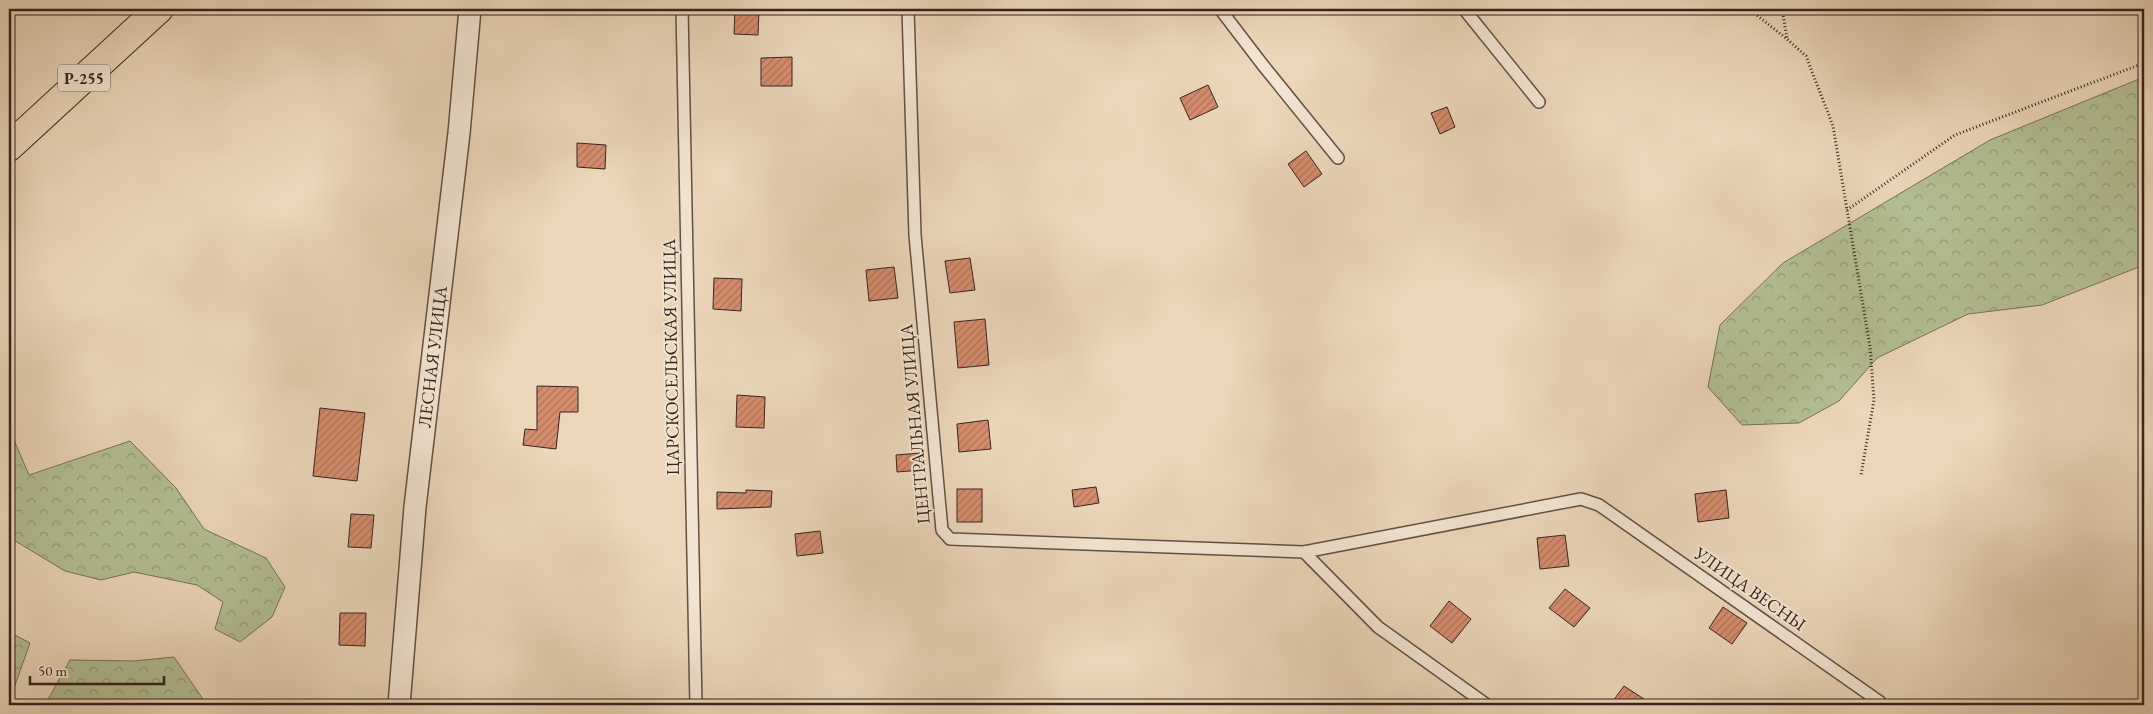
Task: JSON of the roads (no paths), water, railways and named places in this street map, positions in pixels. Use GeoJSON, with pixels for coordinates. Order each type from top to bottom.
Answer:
{"type":"FeatureCollection","features":[{"type":"Feature","properties":{"kind":"highway","name":"Р-255"},"geometry":{"type":"LineString","coordinates":[[9,147],[159,9]]}},
{"type":"Feature","properties":{"kind":"street","name":"ЛЕСНАЯ УЛИЦА"},"geometry":{"type":"LineString","coordinates":[[399,705],[415,507],[459,133],[470,9]]}},
{"type":"Feature","properties":{"kind":"lane","name":"ЦАРСКОСЕЛЬСКАЯ УЛИЦА"},"geometry":{"type":"LineString","coordinates":[[682,9],[696,705]]}},
{"type":"Feature","properties":{"kind":"lane","name":"ЦЕНТРАЛЬНАЯ УЛИЦА"},"geometry":{"type":"LineString","coordinates":[[908,9],[915,235],[942,530],[950,540],[1304,552],[1581,499],[1599,505]]}},
{"type":"Feature","properties":{"kind":"lane"},"geometry":{"type":"LineString","coordinates":[[1220,9],[1338,158]]}},
{"type":"Feature","properties":{"kind":"lane"},"geometry":{"type":"LineString","coordinates":[[1464,9],[1539,102]]}},
{"type":"Feature","properties":{"kind":"lane","name":"УЛИЦА ВЕСНЫ"},"geometry":{"type":"LineString","coordinates":[[1599,505],[1881,704]]}},
{"type":"Feature","properties":{"kind":"lane"},"geometry":{"type":"LineString","coordinates":[[1304,552],[1378,627],[1487,705]]}}]}
